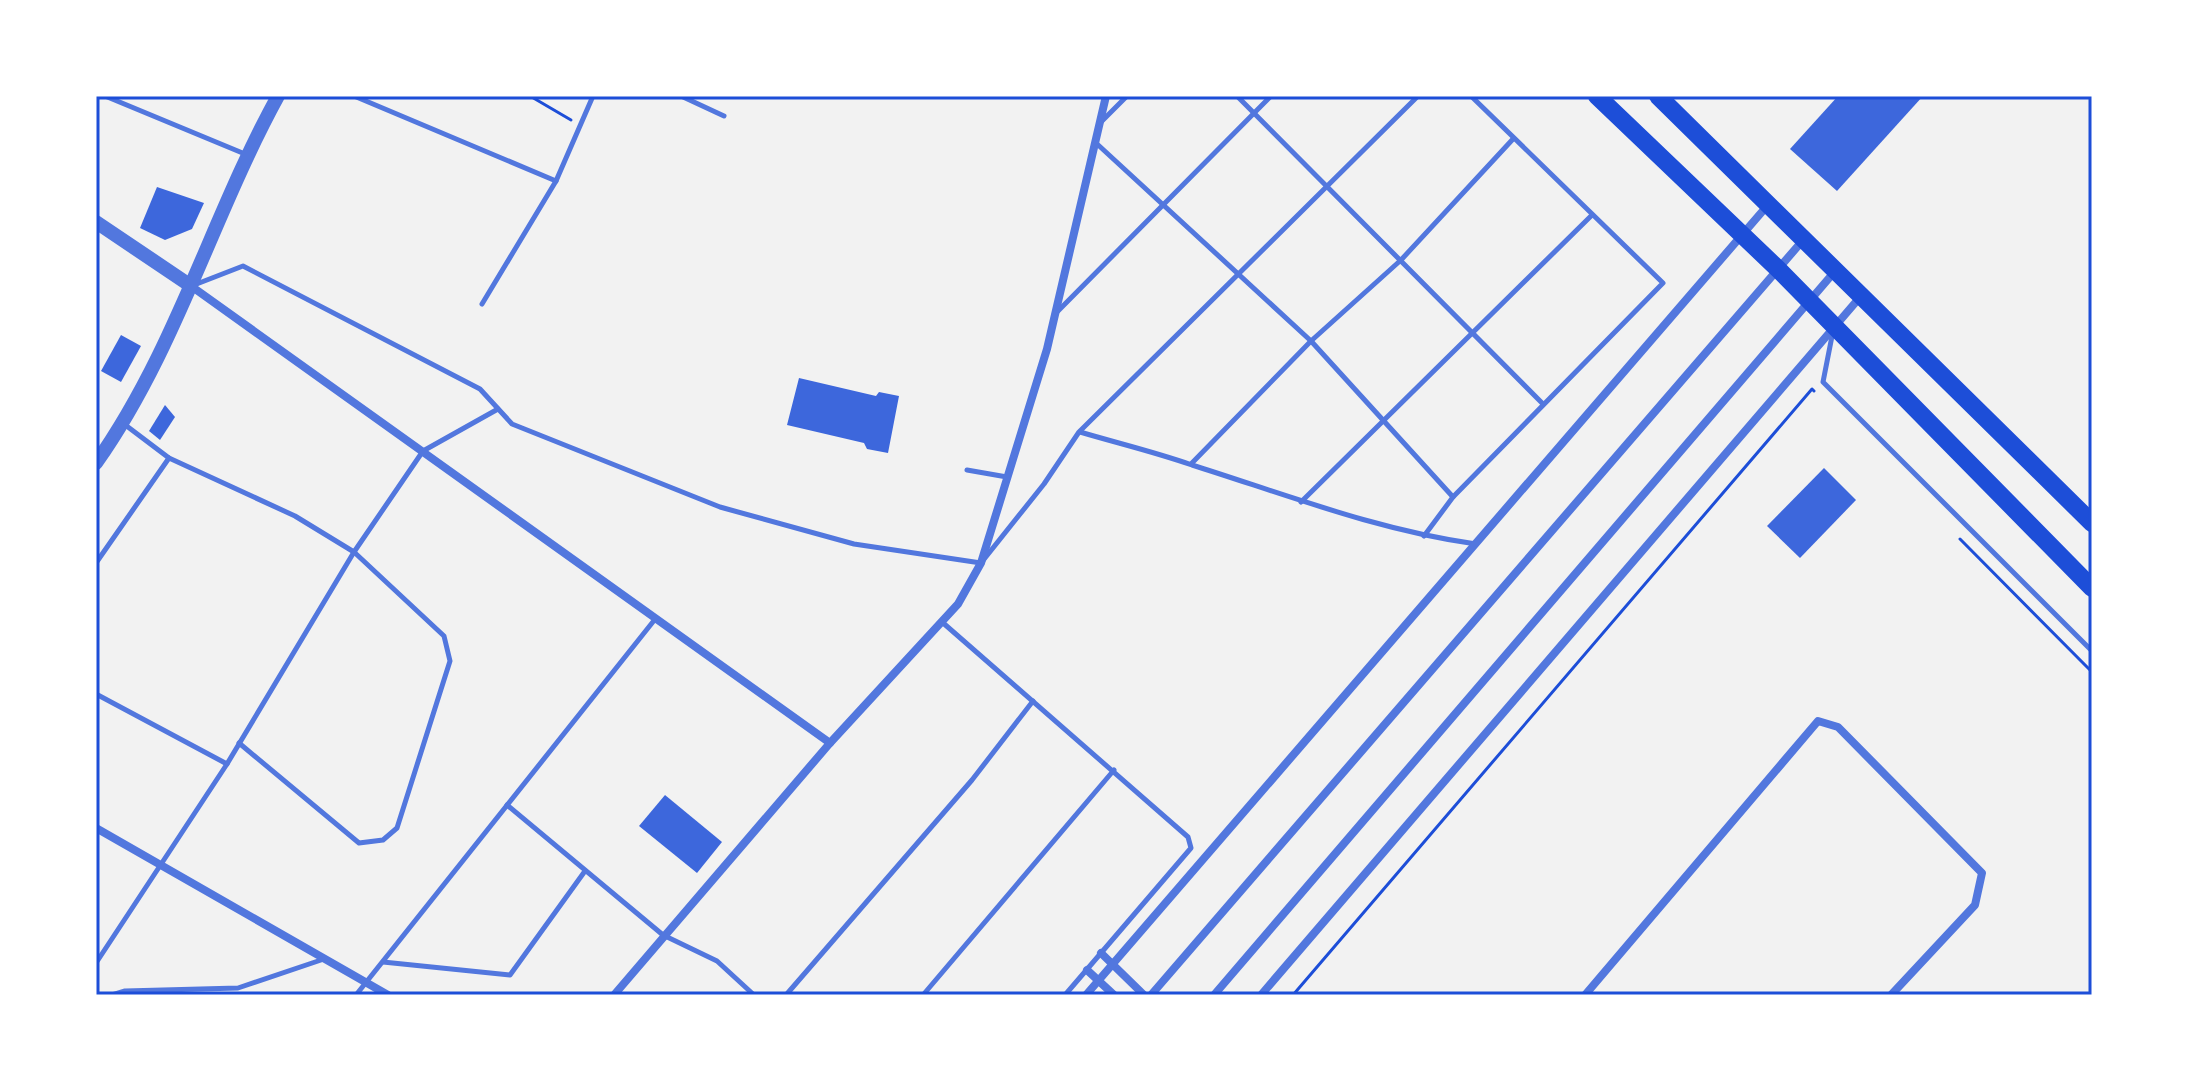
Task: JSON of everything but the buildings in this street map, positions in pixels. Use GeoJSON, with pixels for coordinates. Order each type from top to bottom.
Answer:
{"type":"FeatureCollection","features":[{"type":"Feature","properties":{"kind":"main road"},"geometry":{"type":"LineString","coordinates":[[1597,96],[1778,269],[2092,588]]}},
{"type":"Feature","properties":{"kind":"main road"},"geometry":{"type":"LineString","coordinates":[[1658,96],[2092,523]]}},
{"type":"Feature","properties":{"kind":"street"},"geometry":{"type":"LineString","coordinates":[[96,463],[123,423],[162,351],[246,155],[278,96]]}},
{"type":"Feature","properties":{"kind":"street"},"geometry":{"type":"LineString","coordinates":[[614,995],[830,743],[958,604],[981,563],[1054,315],[1106,96]]}},
{"type":"Feature","properties":{"kind":"street"},"geometry":{"type":"LineString","coordinates":[[1086,995],[1767,206]]}},
{"type":"Feature","properties":{"kind":"street"},"geometry":{"type":"LineString","coordinates":[[96,222],[191,286],[830,743]]}},
{"type":"Feature","properties":{"kind":"street"},"geometry":{"type":"LineString","coordinates":[[1151,995],[1804,239]]}},
{"type":"Feature","properties":{"kind":"street"},"geometry":{"type":"LineString","coordinates":[[1214,995],[1836,270]]}},
{"type":"Feature","properties":{"kind":"street"},"geometry":{"type":"LineString","coordinates":[[1261,995],[1861,296]]}},
{"type":"Feature","properties":{"kind":"street"},"geometry":{"type":"LineString","coordinates":[[1585,995],[1818,721],[1838,727],[1982,873],[1975,905],[1891,995]]}},
{"type":"Feature","properties":{"kind":"street"},"geometry":{"type":"LineString","coordinates":[[96,828],[388,995]]}},
{"type":"Feature","properties":{"kind":"street"},"geometry":{"type":"LineString","coordinates":[[1101,953],[1144,995]]}},
{"type":"Feature","properties":{"kind":"street"},"geometry":{"type":"LineString","coordinates":[[1087,970],[1114,995]]}},
{"type":"Feature","properties":{"kind":"lane"},"geometry":{"type":"LineString","coordinates":[[105,96],[246,155]]}},
{"type":"Feature","properties":{"kind":"lane"},"geometry":{"type":"LineString","coordinates":[[354,96],[556,181]]}},
{"type":"Feature","properties":{"kind":"lane"},"geometry":{"type":"LineString","coordinates":[[482,304],[556,181],[593,96]]}},
{"type":"Feature","properties":{"kind":"lane"},"geometry":{"type":"LineString","coordinates":[[681,96],[724,116]]}},
{"type":"Feature","properties":{"kind":"lane"},"geometry":{"type":"LineString","coordinates":[[1097,125],[1127,96]]}},
{"type":"Feature","properties":{"kind":"lane"},"geometry":{"type":"LineString","coordinates":[[1237,96],[1324,188],[1473,331],[1543,404]]}},
{"type":"Feature","properties":{"kind":"lane"},"geometry":{"type":"LineString","coordinates":[[1054,315],[1271,96]]}},
{"type":"Feature","properties":{"kind":"lane"},"geometry":{"type":"LineString","coordinates":[[191,286],[243,266],[480,389],[512,424],[720,507],[854,544],[981,563],[1044,484],[1079,432],[1418,96]]}},
{"type":"Feature","properties":{"kind":"lane"},"geometry":{"type":"LineString","coordinates":[[1424,536],[1453,497],[1663,283],[1471,96]]}},
{"type":"Feature","properties":{"kind":"lane"},"geometry":{"type":"LineString","coordinates":[[1191,464],[1311,341],[1401,260],[1513,139]]}},
{"type":"Feature","properties":{"kind":"lane"},"geometry":{"type":"LineString","coordinates":[[1094,141],[1311,341],[1453,497]]}},
{"type":"Feature","properties":{"kind":"lane"},"geometry":{"type":"LineString","coordinates":[[1300,503],[1592,215]]}},
{"type":"Feature","properties":{"kind":"lane"},"geometry":{"type":"LineString","coordinates":[[1834,326],[1823,382],[2092,651]]}},
{"type":"Feature","properties":{"kind":"lane"},"geometry":{"type":"LineString","coordinates":[[96,963],[227,764],[354,552],[423,451],[498,409]]}},
{"type":"Feature","properties":{"kind":"lane"},"geometry":{"type":"LineString","coordinates":[[123,423],[169,458],[295,516],[354,552],[444,636],[450,661],[397,828],[383,840],[359,843],[239,743]]}},
{"type":"Feature","properties":{"kind":"lane"},"geometry":{"type":"LineString","coordinates":[[1079,432],[1191,464],[1300,503],[1424,536],[1476,544]]}},
{"type":"Feature","properties":{"kind":"lane"},"geometry":{"type":"LineString","coordinates":[[96,563],[169,458]]}},
{"type":"Feature","properties":{"kind":"lane"},"geometry":{"type":"LineString","coordinates":[[967,470],[1007,477]]}},
{"type":"Feature","properties":{"kind":"lane"},"geometry":{"type":"LineString","coordinates":[[356,995],[657,617]]}},
{"type":"Feature","properties":{"kind":"lane"},"geometry":{"type":"LineString","coordinates":[[941,621],[1188,837],[1191,848],[1065,995]]}},
{"type":"Feature","properties":{"kind":"lane"},"geometry":{"type":"LineString","coordinates":[[96,694],[122,712],[194,743],[227,764]]}},
{"type":"Feature","properties":{"kind":"lane"},"geometry":{"type":"LineString","coordinates":[[786,995],[972,780],[1033,701]]}},
{"type":"Feature","properties":{"kind":"lane"},"geometry":{"type":"LineString","coordinates":[[923,995],[1114,770]]}},
{"type":"Feature","properties":{"kind":"lane"},"geometry":{"type":"LineString","coordinates":[[507,805],[663,935],[717,961],[754,995]]}},
{"type":"Feature","properties":{"kind":"lane"},"geometry":{"type":"LineString","coordinates":[[382,962],[510,975],[585,871]]}},
{"type":"Feature","properties":{"kind":"lane"},"geometry":{"type":"LineString","coordinates":[[112,995],[152,989],[238,988],[324,959]]}},
{"type":"Feature","properties":{"kind":"path"},"geometry":{"type":"LineString","coordinates":[[530,96],[580,125]]}},
{"type":"Feature","properties":{"kind":"path"},"geometry":{"type":"LineString","coordinates":[[1293,995],[1812,389]]}}]}
